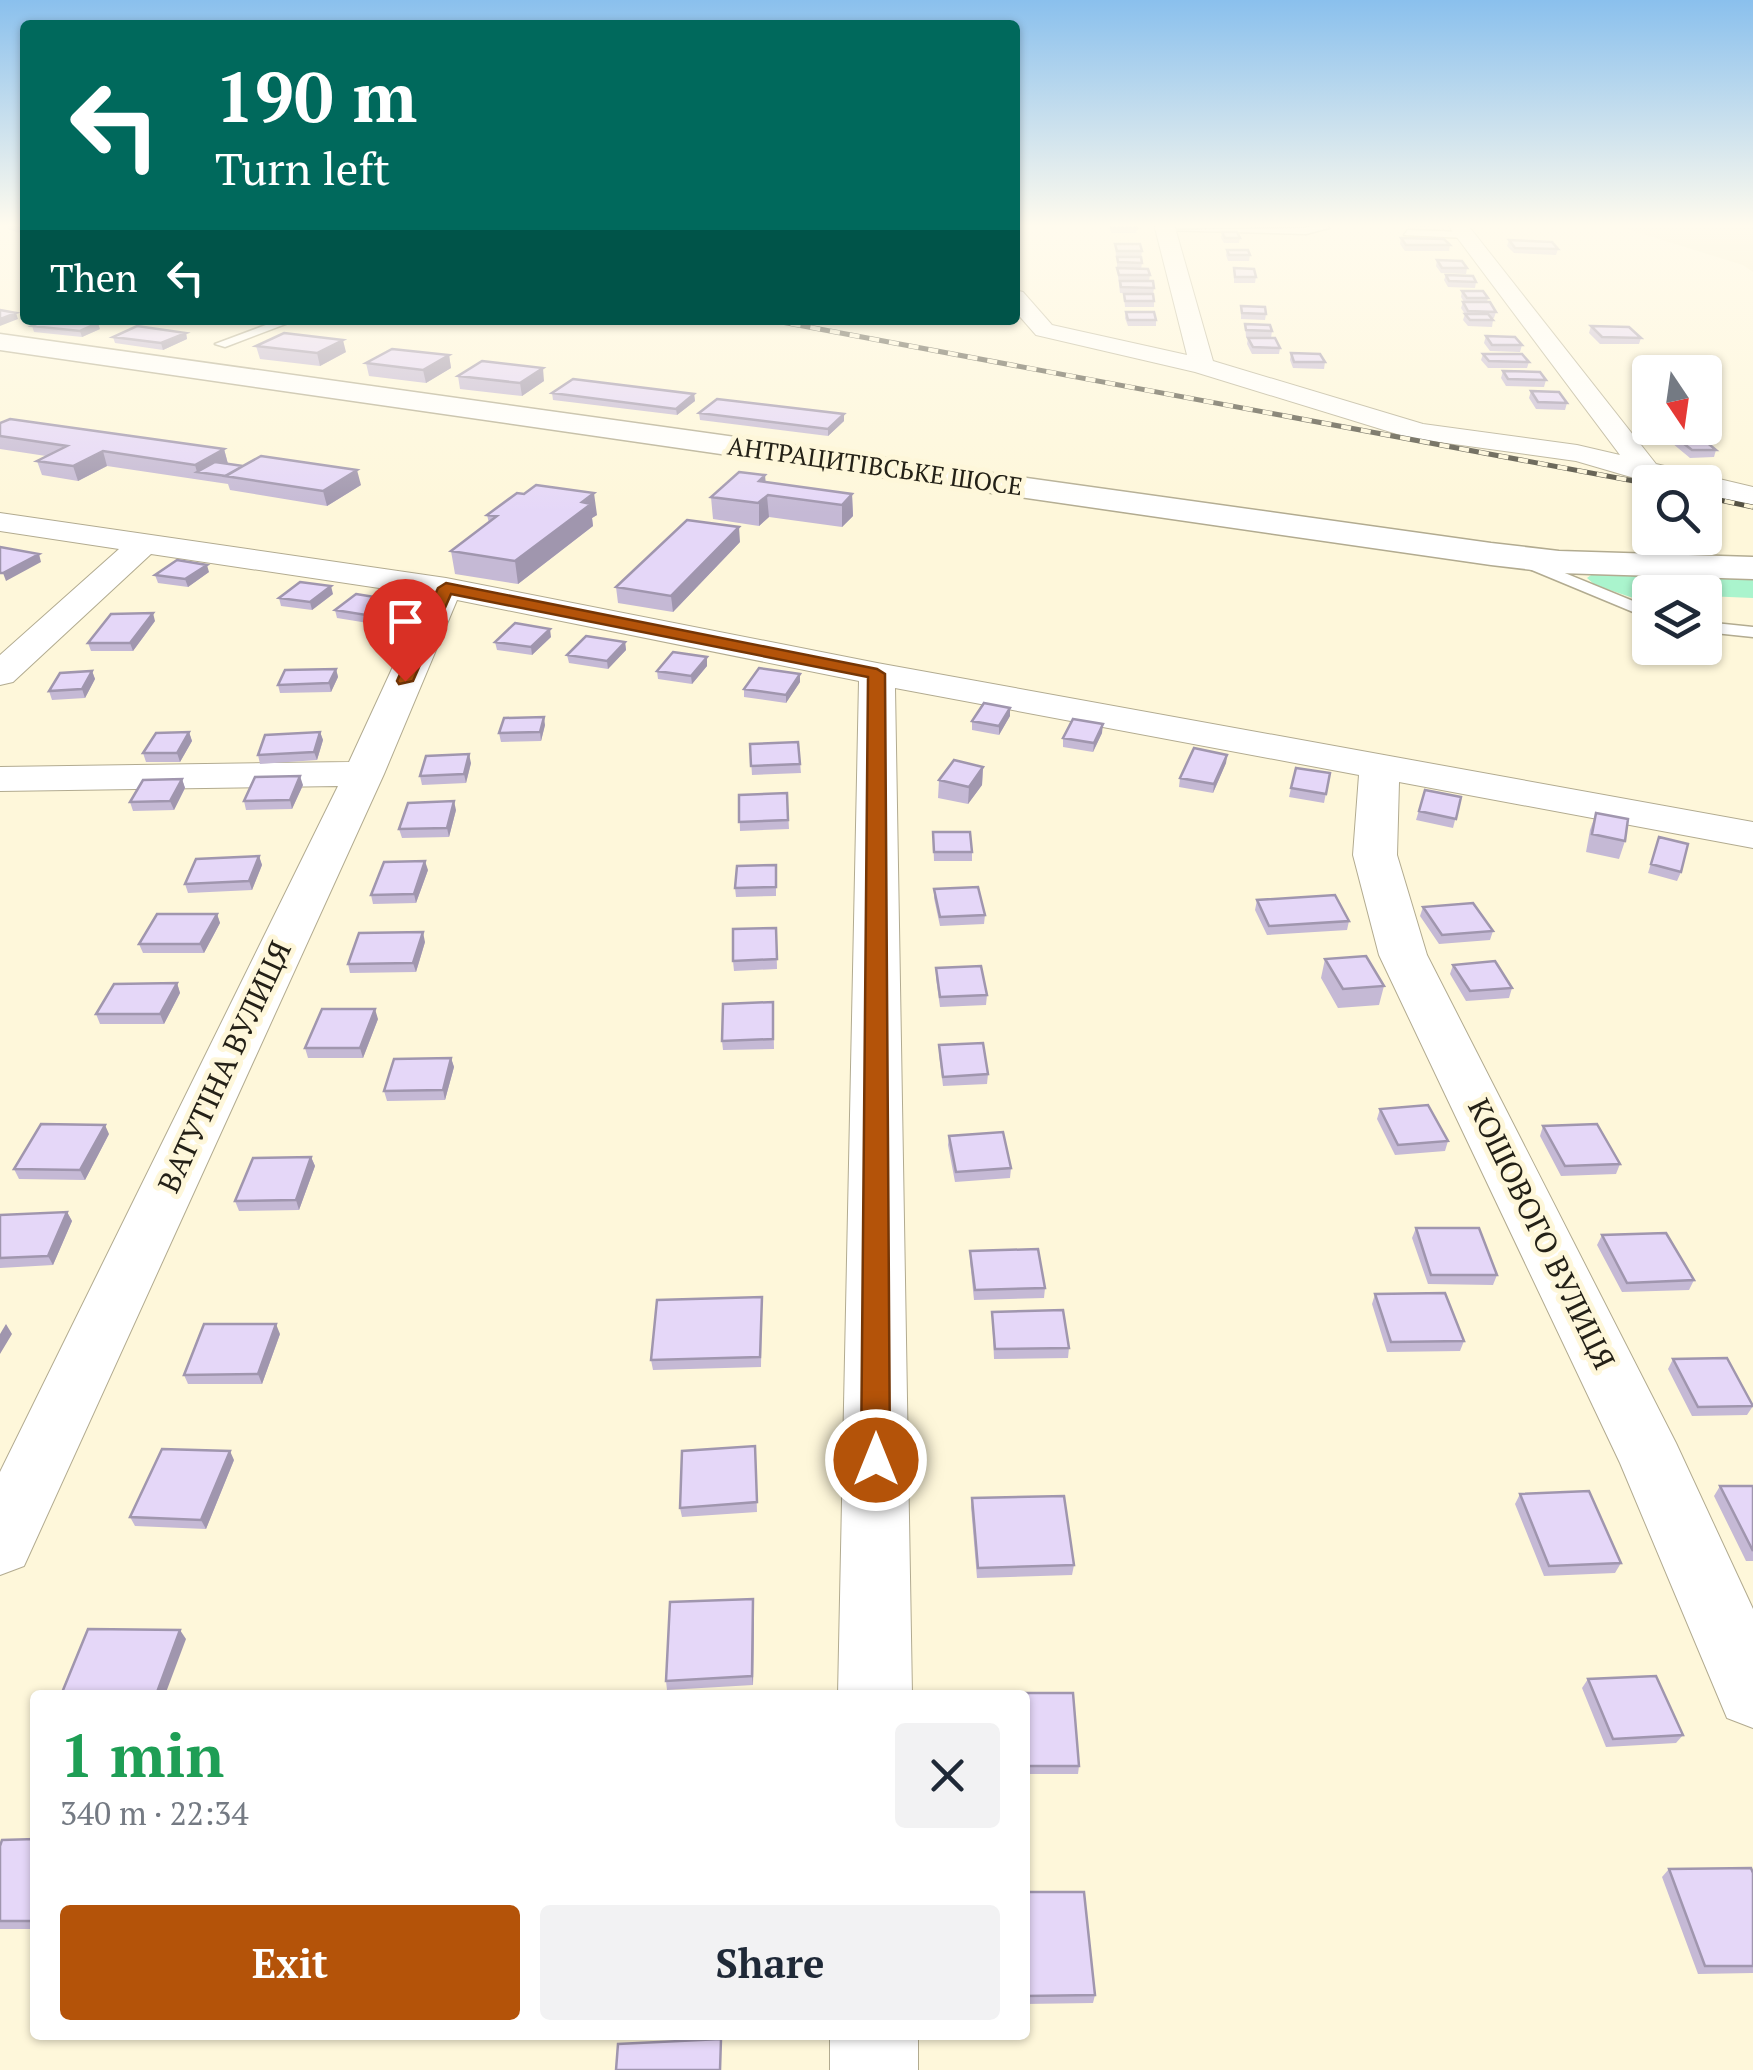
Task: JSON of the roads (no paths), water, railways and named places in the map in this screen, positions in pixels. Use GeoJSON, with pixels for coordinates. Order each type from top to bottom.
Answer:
{"type":"FeatureCollection","features":[{"type":"Feature","properties":{"kind":"main road","name":"АНТРАЦИТІВСЬКЕ ШОСЕ"},"geometry":{"type":"LineString","coordinates":[[0,342],[1511,556],[1753,568]]}},
{"type":"Feature","properties":{"kind":"street"},"geometry":{"type":"LineString","coordinates":[[1036,321],[1044,330]]}},
{"type":"Feature","properties":{"kind":"street"},"geometry":{"type":"LineString","coordinates":[[1190,321],[1202,366]]}},
{"type":"Feature","properties":{"kind":"street"},"geometry":{"type":"LineString","coordinates":[[1531,321],[1642,465]]}},
{"type":"Feature","properties":{"kind":"street"},"geometry":{"type":"LineString","coordinates":[[1016,325],[1202,366],[1420,432],[1576,453],[1632,469]]}},
{"type":"Feature","properties":{"kind":"street"},"geometry":{"type":"LineString","coordinates":[[1722,490],[1753,496]]}},
{"type":"Feature","properties":{"kind":"street"},"geometry":{"type":"LineString","coordinates":[[0,522],[446,588],[877,674],[1753,835]]}},
{"type":"Feature","properties":{"kind":"street"},"geometry":{"type":"LineString","coordinates":[[0,674],[143,544]]}},
{"type":"Feature","properties":{"kind":"street","name":"ВАТУТІНА ВУЛИЦЯ"},"geometry":{"type":"LineString","coordinates":[[0,1544],[364,774],[446,588]]}},
{"type":"Feature","properties":{"kind":"street"},"geometry":{"type":"LineString","coordinates":[[875,1690],[877,674]]}},
{"type":"Feature","properties":{"kind":"street","name":"КОШОВОГО ВУЛИЦЯ"},"geometry":{"type":"LineString","coordinates":[[1380,765],[1375,855],[1403,955],[1653,1463],[1753,1692]]}},
{"type":"Feature","properties":{"kind":"street"},"geometry":{"type":"LineString","coordinates":[[0,779],[364,774]]}},
{"type":"Feature","properties":{"kind":"street"},"geometry":{"type":"LineString","coordinates":[[874,2040],[874,2070]]}},
{"type":"Feature","properties":{"kind":"lane"},"geometry":{"type":"LineString","coordinates":[[221,344],[276,325]]}},
{"type":"Feature","properties":{"kind":"lane"},"geometry":{"type":"LineString","coordinates":[[1511,556],[1632,606]]}},
{"type":"Feature","properties":{"kind":"lane"},"geometry":{"type":"LineString","coordinates":[[1722,629],[1753,632]]}},
{"type":"Feature","properties":{"kind":"railway"},"geometry":{"type":"LineString","coordinates":[[798,325],[1632,481]]}},
{"type":"Feature","properties":{"kind":"railway"},"geometry":{"type":"LineString","coordinates":[[1722,501],[1753,507]]}}]}
